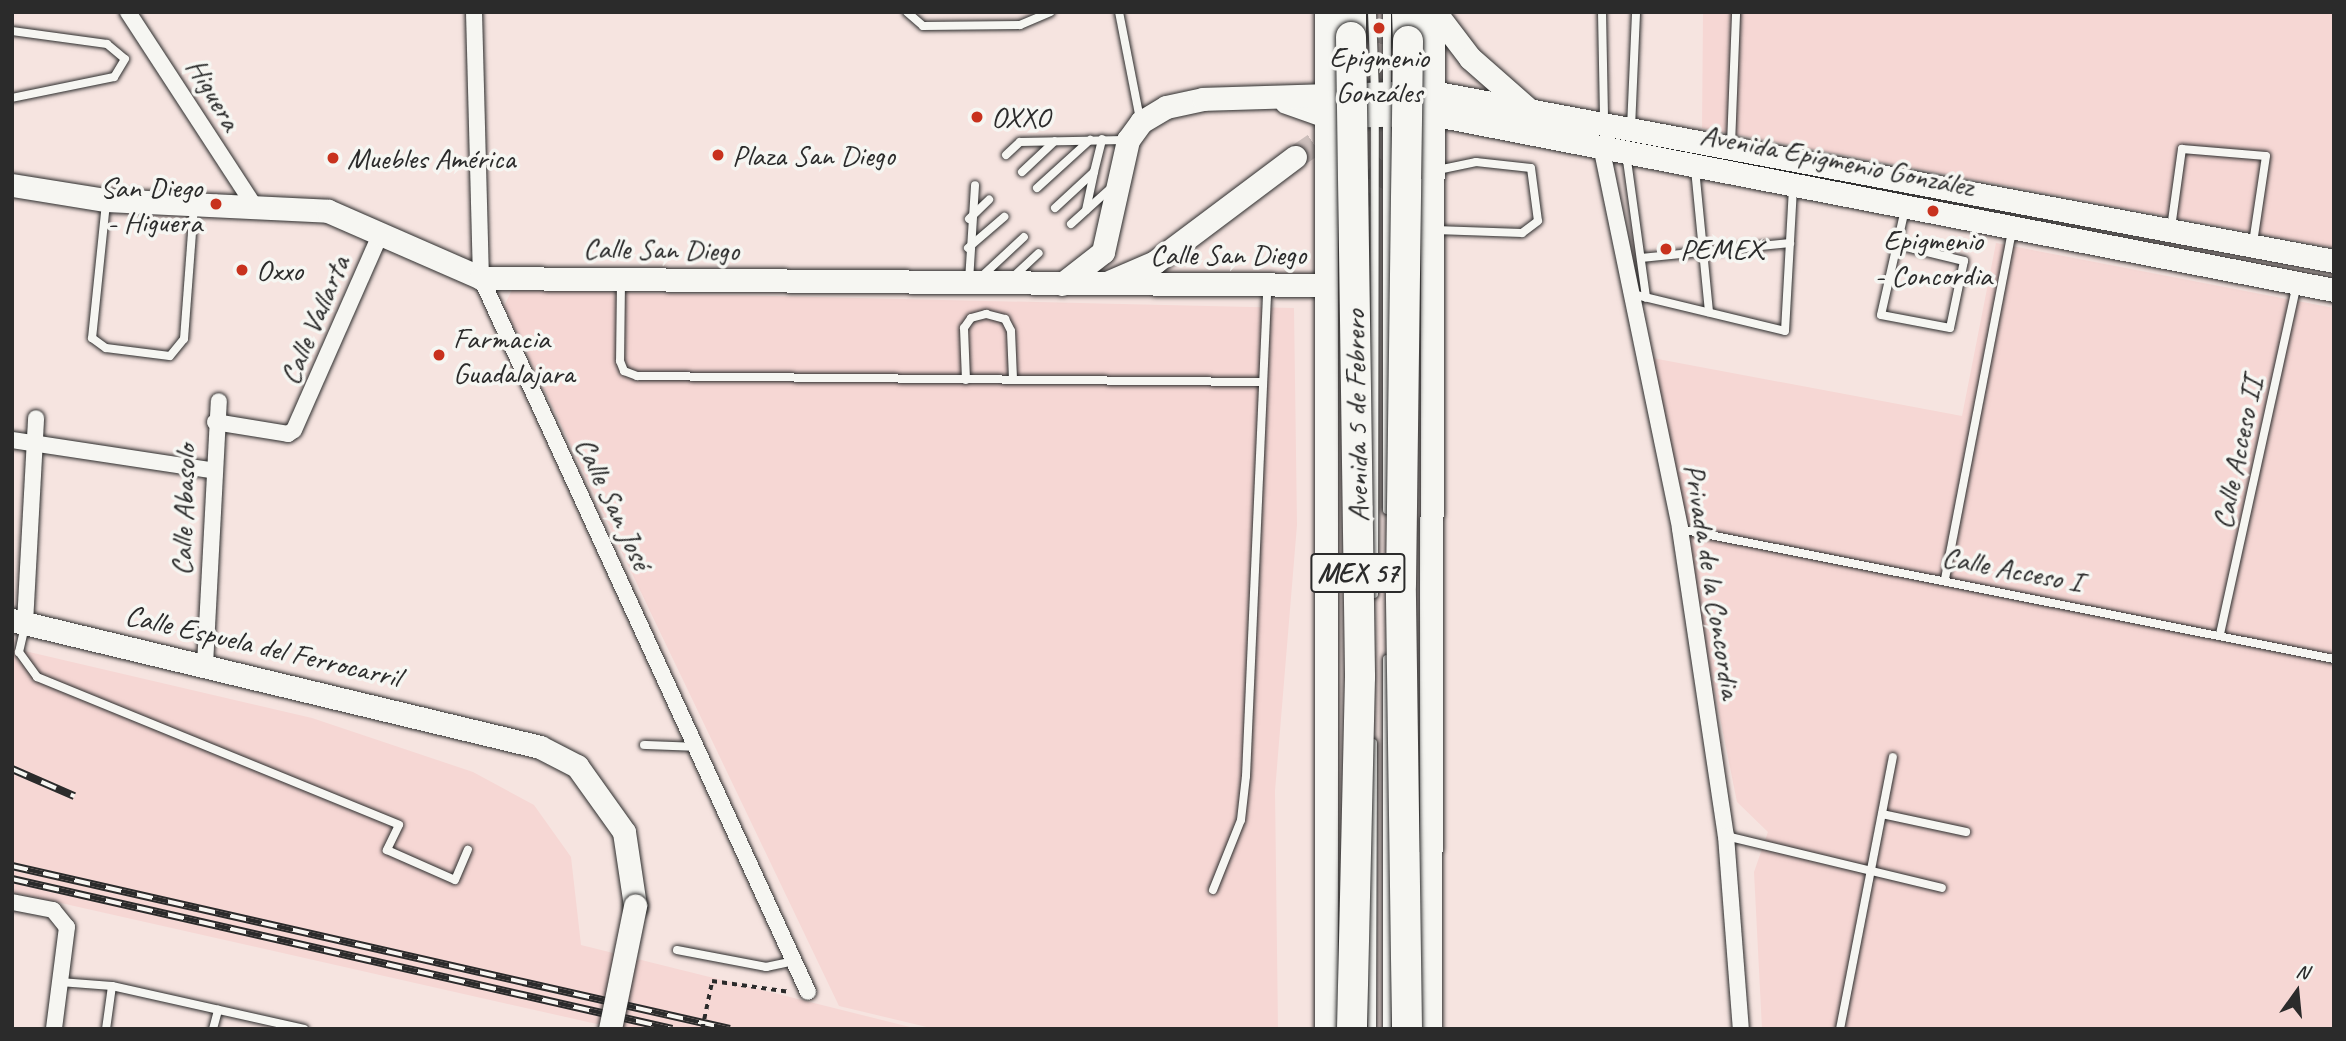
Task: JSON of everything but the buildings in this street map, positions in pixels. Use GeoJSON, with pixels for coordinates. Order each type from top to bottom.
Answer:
{"type":"FeatureCollection","features":[{"type":"Feature","properties":{"kind":"highway","name":"Avenida 5 de Febrero"},"geometry":{"type":"LineString","coordinates":[[1351,12],[1360,677],[1353,1029]]}},
{"type":"Feature","properties":{"kind":"highway","name":"Avenida 5 de Febrero"},"geometry":{"type":"LineString","coordinates":[[1407,12],[1401,584],[1407,1029]]}},
{"type":"Feature","properties":{"kind":"main road","name":"Avenida 5 de Febrero"},"geometry":{"type":"LineString","coordinates":[[1326,12],[1329,591],[1326,1029]]}},
{"type":"Feature","properties":{"kind":"main road"},"geometry":{"type":"LineString","coordinates":[[1430,1029],[1430,229],[1434,12]]}},
{"type":"Feature","properties":{"kind":"main road"},"geometry":{"type":"LineString","coordinates":[[1434,12],[1470,58],[1526,116],[1912,194],[2015,200]]}},
{"type":"Feature","properties":{"kind":"main road","name":"Avenida Epigmenio González"},"geometry":{"type":"LineString","coordinates":[[1134,131],[1166,107],[1203,99],[1273,97],[1326,106],[1432,103],[1628,140],[1731,148],[2253,243],[2334,261]]}},
{"type":"Feature","properties":{"kind":"main road","name":"Avenida Epigmenio González"},"geometry":{"type":"LineString","coordinates":[[1465,109],[1526,116],[1603,135]]}},
{"type":"Feature","properties":{"kind":"main road"},"geometry":{"type":"LineString","coordinates":[[1062,284],[1103,252],[1117,183],[1134,131]]}},
{"type":"Feature","properties":{"kind":"main road","name":"Avenida Epigmenio González"},"geometry":{"type":"LineString","coordinates":[[1628,140],[1694,164],[2334,290]]}},
{"type":"Feature","properties":{"kind":"main road"},"geometry":{"type":"LineString","coordinates":[[1104,284],[1155,262],[1295,157]]}},
{"type":"Feature","properties":{"kind":"main road","name":"Calle San Diego"},"geometry":{"type":"LineString","coordinates":[[12,185],[106,200],[253,204],[328,211],[481,278],[1326,285]]}},
{"type":"Feature","properties":{"kind":"main road"},"geometry":{"type":"LineString","coordinates":[[1329,591],[1340,248]]}},
{"type":"Feature","properties":{"kind":"main road","name":"Calle Espuela del Ferrocarril"},"geometry":{"type":"LineString","coordinates":[[19,621],[500,733],[578,766],[603,796],[624,832],[635,906],[610,1029]]}},
{"type":"Feature","properties":{"kind":"street","name":"Higuera"},"geometry":{"type":"LineString","coordinates":[[128,12],[253,204]]}},
{"type":"Feature","properties":{"kind":"street","name":"Calle San José"},"geometry":{"type":"LineString","coordinates":[[474,12],[481,278],[808,992]]}},
{"type":"Feature","properties":{"kind":"street","name":"Privada de la Concordia"},"geometry":{"type":"LineString","coordinates":[[1603,135],[1638,296],[1680,529],[1726,836],[1741,1029]]}},
{"type":"Feature","properties":{"kind":"street","name":"Calle Vallarta"},"geometry":{"type":"LineString","coordinates":[[215,422],[288,434],[294,430],[381,233]]}},
{"type":"Feature","properties":{"kind":"street","name":"Calle Abasolo"},"geometry":{"type":"LineString","coordinates":[[205,665],[211,470],[219,401]]}},
{"type":"Feature","properties":{"kind":"street"},"geometry":{"type":"LineString","coordinates":[[19,621],[37,444],[36,418]]}},
{"type":"Feature","properties":{"kind":"street"},"geometry":{"type":"LineString","coordinates":[[12,440],[211,470]]}},
{"type":"Feature","properties":{"kind":"street"},"geometry":{"type":"LineString","coordinates":[[12,902],[62,918],[67,927],[54,1029]]}},
{"type":"Feature","properties":{"kind":"lane"},"geometry":{"type":"LineString","coordinates":[[907,12],[923,26],[1020,25],[1050,12]]}},
{"type":"Feature","properties":{"kind":"lane"},"geometry":{"type":"LineString","coordinates":[[1006,155],[1020,142],[1102,139],[1134,131],[1119,12]]}},
{"type":"Feature","properties":{"kind":"lane"},"geometry":{"type":"LineString","coordinates":[[1372,12],[1381,104],[1387,516]]}},
{"type":"Feature","properties":{"kind":"lane"},"geometry":{"type":"LineString","coordinates":[[1374,613],[1381,104],[1387,12]]}},
{"type":"Feature","properties":{"kind":"lane"},"geometry":{"type":"LineString","coordinates":[[1602,12],[1603,135]]}},
{"type":"Feature","properties":{"kind":"lane"},"geometry":{"type":"LineString","coordinates":[[1636,12],[1628,140],[1641,258],[1638,296],[1784,331],[1793,183]]}},
{"type":"Feature","properties":{"kind":"lane"},"geometry":{"type":"LineString","coordinates":[[1731,148],[1736,12]]}},
{"type":"Feature","properties":{"kind":"lane"},"geometry":{"type":"LineString","coordinates":[[12,32],[107,44],[125,59],[114,77],[12,98]]}},
{"type":"Feature","properties":{"kind":"lane"},"geometry":{"type":"LineString","coordinates":[[1086,210],[1102,139]]}},
{"type":"Feature","properties":{"kind":"lane"},"geometry":{"type":"LineString","coordinates":[[1037,188],[1090,140]]}},
{"type":"Feature","properties":{"kind":"lane"},"geometry":{"type":"LineString","coordinates":[[1022,172],[1055,141]]}},
{"type":"Feature","properties":{"kind":"lane"},"geometry":{"type":"LineString","coordinates":[[2171,229],[2182,149],[2266,156],[2253,243]]}},
{"type":"Feature","properties":{"kind":"lane"},"geometry":{"type":"LineString","coordinates":[[1430,229],[1522,233],[1538,221],[1531,168],[1476,162],[1431,172]]}},
{"type":"Feature","properties":{"kind":"lane"},"geometry":{"type":"LineString","coordinates":[[1694,164],[1709,312]]}},
{"type":"Feature","properties":{"kind":"lane"},"geometry":{"type":"LineString","coordinates":[[1055,208],[1094,172]]}},
{"type":"Feature","properties":{"kind":"lane"},"geometry":{"type":"LineString","coordinates":[[1071,224],[1117,183]]}},
{"type":"Feature","properties":{"kind":"lane"},"geometry":{"type":"LineString","coordinates":[[972,283],[968,248],[969,219],[975,185]]}},
{"type":"Feature","properties":{"kind":"lane"},"geometry":{"type":"LineString","coordinates":[[106,200],[92,338],[106,348],[170,356],[184,339],[195,204]]}},
{"type":"Feature","properties":{"kind":"lane"},"geometry":{"type":"LineString","coordinates":[[969,219],[989,200]]}},
{"type":"Feature","properties":{"kind":"lane"},"geometry":{"type":"LineString","coordinates":[[1898,245],[1964,261],[1950,328],[1881,315],[1878,304],[1898,245],[1906,206]]}},
{"type":"Feature","properties":{"kind":"lane"},"geometry":{"type":"LineString","coordinates":[[968,248],[1004,216]]}},
{"type":"Feature","properties":{"kind":"lane"},"geometry":{"type":"LineString","coordinates":[[1945,579],[2012,227]]}},
{"type":"Feature","properties":{"kind":"lane"},"geometry":{"type":"LineString","coordinates":[[972,283],[1024,237]]}},
{"type":"Feature","properties":{"kind":"lane"},"geometry":{"type":"LineString","coordinates":[[1641,258],[1790,243]]}},
{"type":"Feature","properties":{"kind":"lane"},"geometry":{"type":"LineString","coordinates":[[1006,283],[1039,253]]}},
{"type":"Feature","properties":{"kind":"lane"},"geometry":{"type":"LineString","coordinates":[[621,280],[620,361],[637,376],[1262,382]]}},
{"type":"Feature","properties":{"kind":"lane","name":"Calle Acceso II"},"geometry":{"type":"LineString","coordinates":[[2220,634],[2298,282]]}},
{"type":"Feature","properties":{"kind":"lane"},"geometry":{"type":"LineString","coordinates":[[1213,890],[1241,820],[1246,776],[1267,286]]}},
{"type":"Feature","properties":{"kind":"lane"},"geometry":{"type":"LineString","coordinates":[[966,380],[964,328],[971,318],[986,314],[1005,319],[1011,331],[1013,379]]}},
{"type":"Feature","properties":{"kind":"lane","name":"Calle Acceso I"},"geometry":{"type":"LineString","coordinates":[[1680,529],[1945,579],[2334,659]]}},
{"type":"Feature","properties":{"kind":"lane"},"geometry":{"type":"LineString","coordinates":[[19,621],[19,652],[37,677],[399,825],[387,850],[455,880],[468,850]]}},
{"type":"Feature","properties":{"kind":"lane"},"geometry":{"type":"LineString","coordinates":[[1387,641],[1387,1029]]}},
{"type":"Feature","properties":{"kind":"lane"},"geometry":{"type":"LineString","coordinates":[[1372,1029],[1373,724]]}},
{"type":"Feature","properties":{"kind":"lane"},"geometry":{"type":"LineString","coordinates":[[644,745],[695,747]]}},
{"type":"Feature","properties":{"kind":"lane"},"geometry":{"type":"LineString","coordinates":[[1840,1029],[1893,757]]}},
{"type":"Feature","properties":{"kind":"lane"},"geometry":{"type":"LineString","coordinates":[[1882,814],[1966,832]]}},
{"type":"Feature","properties":{"kind":"lane"},"geometry":{"type":"LineString","coordinates":[[1726,836],[1942,888]]}},
{"type":"Feature","properties":{"kind":"lane"},"geometry":{"type":"LineString","coordinates":[[677,950],[766,967],[794,961]]}},
{"type":"Feature","properties":{"kind":"lane"},"geometry":{"type":"LineString","coordinates":[[60,982],[112,986],[304,1029]]}},
{"type":"Feature","properties":{"kind":"lane"},"geometry":{"type":"LineString","coordinates":[[106,1029],[112,986]]}},
{"type":"Feature","properties":{"kind":"lane"},"geometry":{"type":"LineString","coordinates":[[213,1029],[218,1010]]}},
{"type":"Feature","properties":{"kind":"path"},"geometry":{"type":"LineString","coordinates":[[702,1029],[712,981],[778,992]]}},
{"type":"Feature","properties":{"kind":"shaded area"},"geometry":{"type":"Polygon","coordinates":[[[1703,12],[2334,12],[2334,248],[1702,128],[1703,12]]]}},
{"type":"Feature","properties":{"kind":"shaded area"},"geometry":{"type":"Polygon","coordinates":[[[1996,243],[2334,308],[2334,1029],[1762,1029],[1754,872],[1768,832],[1737,802],[1647,357],[1962,416],[1996,243]]]}},
{"type":"Feature","properties":{"kind":"shaded area"},"geometry":{"type":"Polygon","coordinates":[[[512,290],[1294,308],[1297,525],[1275,791],[1278,1029],[935,1029],[839,1006],[504,306],[512,290]]]}},
{"type":"Feature","properties":{"kind":"shaded area"},"geometry":{"type":"Polygon","coordinates":[[[12,648],[312,718],[473,772],[534,805],[571,857],[581,945],[918,1029],[619,1029],[12,892],[12,648]]]}},
{"type":"Feature","properties":{"kind":"tunnel"},"geometry":{"type":"LineString","coordinates":[[1360,100],[1377,78],[1400,12]]}},
{"type":"Feature","properties":{"kind":"tunnel"},"geometry":{"type":"LineString","coordinates":[[1295,157],[1339,127]]}},
{"type":"Feature","properties":{"kind":"tunnel"},"geometry":{"type":"LineString","coordinates":[[1353,209],[1403,142]]}},
{"type":"Feature","properties":{"kind":"railway"},"geometry":{"type":"LineString","coordinates":[[12,769],[74,796]]}},
{"type":"Feature","properties":{"kind":"railway"},"geometry":{"type":"LineString","coordinates":[[12,866],[730,1029]]}},
{"type":"Feature","properties":{"kind":"railway"},"geometry":{"type":"LineString","coordinates":[[12,879],[672,1029]]}},
{"type":"Feature","properties":{"kind":"place","name":"Epigmenio Gonzáles"},"geometry":{"type":"Point","coordinates":[1379,28]}},
{"type":"Feature","properties":{"kind":"place","name":"OXXO"},"geometry":{"type":"Point","coordinates":[977,117]}},
{"type":"Feature","properties":{"kind":"place","name":"Plaza San Diego"},"geometry":{"type":"Point","coordinates":[718,155]}},
{"type":"Feature","properties":{"kind":"place","name":"Muebles América"},"geometry":{"type":"Point","coordinates":[333,158]}},
{"type":"Feature","properties":{"kind":"place","name":"San Diego - Higuera"},"geometry":{"type":"Point","coordinates":[216,204]}},
{"type":"Feature","properties":{"kind":"place","name":"Epigmenio - Concordia"},"geometry":{"type":"Point","coordinates":[1933,211]}},
{"type":"Feature","properties":{"kind":"place","name":"PEMEX"},"geometry":{"type":"Point","coordinates":[1666,249]}},
{"type":"Feature","properties":{"kind":"place","name":"Oxxo"},"geometry":{"type":"Point","coordinates":[242,270]}},
{"type":"Feature","properties":{"kind":"place","name":"Farmacia Guadalajara"},"geometry":{"type":"Point","coordinates":[439,355]}}]}
